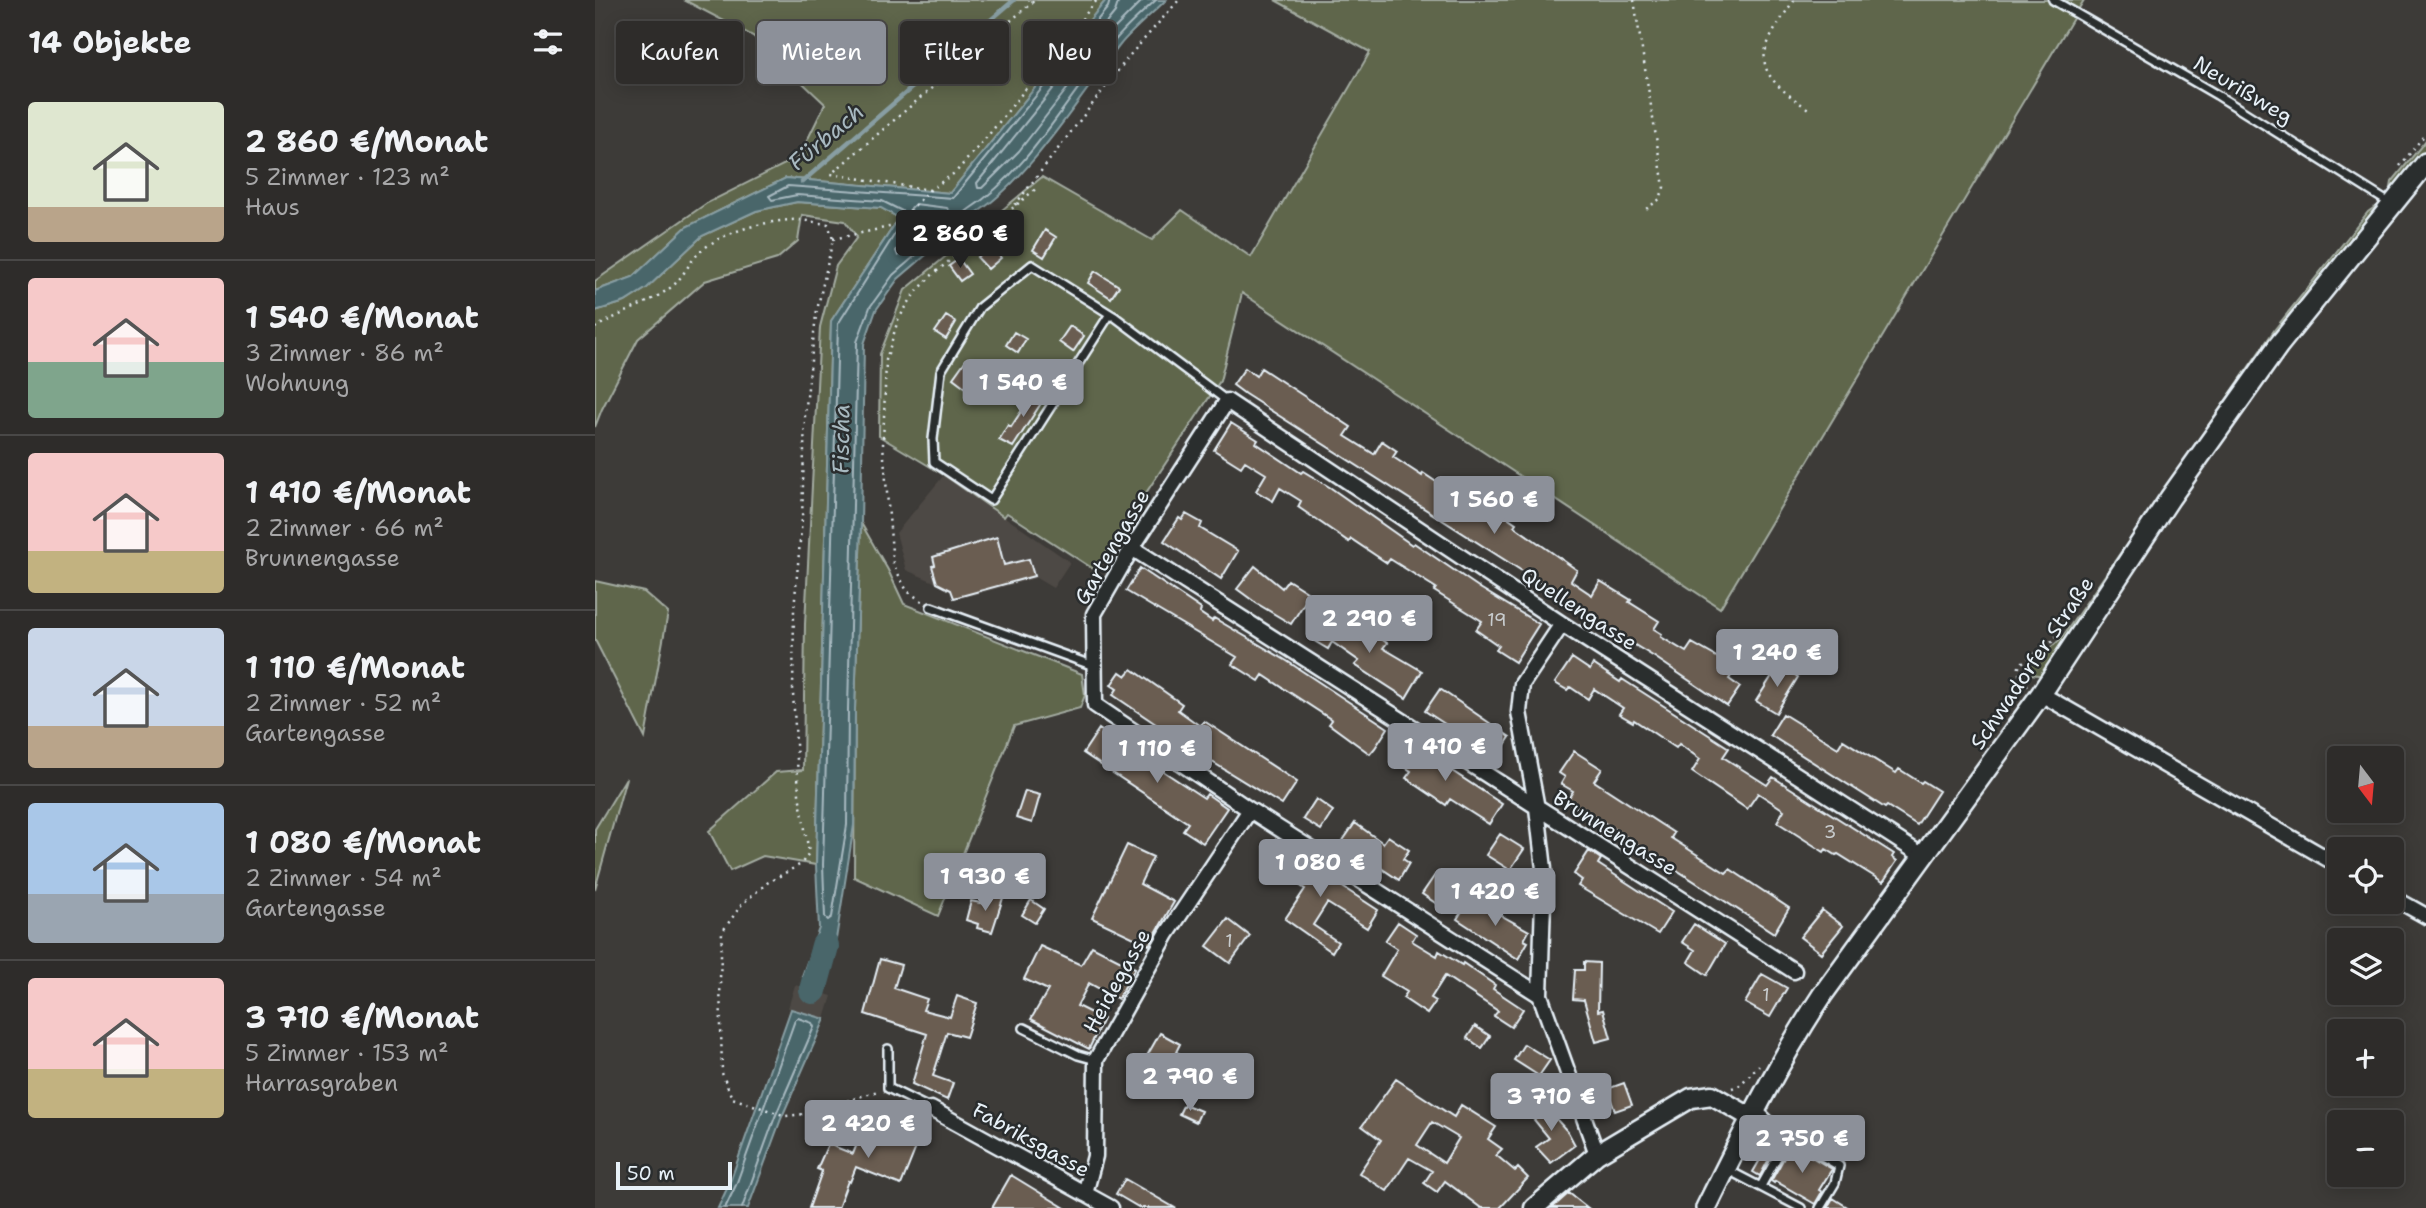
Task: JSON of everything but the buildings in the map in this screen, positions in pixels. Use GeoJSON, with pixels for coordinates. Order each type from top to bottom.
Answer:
{"type":"FeatureCollection","features":[{"type":"Feature","properties":{"kind":"main road","name":"Schwadorfer Straße"},"geometry":{"type":"LineString","coordinates":[[1706,1208],[1753,1112],[1823,994],[2041,694],[2170,498],[2278,346],[2426,163]]}},
{"type":"Feature","properties":{"kind":"street","name":"Gartengasse"},"geometry":{"type":"LineString","coordinates":[[1227,401],[1132,548],[1094,614],[1095,705],[1250,810],[1540,995]]}},
{"type":"Feature","properties":{"kind":"street","name":"Quellengasse"},"geometry":{"type":"LineString","coordinates":[[1227,401],[1562,624],[1923,856]]}},
{"type":"Feature","properties":{"kind":"street","name":"Brunnengasse"},"geometry":{"type":"LineString","coordinates":[[1132,548],[1794,971]]}},
{"type":"Feature","properties":{"kind":"street"},"geometry":{"type":"LineString","coordinates":[[1562,624],[1522,684],[1519,712],[1537,808],[1544,869],[1540,995],[1597,1154]]}},
{"type":"Feature","properties":{"kind":"street"},"geometry":{"type":"LineString","coordinates":[[2041,694],[2327,859]]}},
{"type":"Feature","properties":{"kind":"street","name":"Heidegasse"},"geometry":{"type":"LineString","coordinates":[[1085,1194],[1095,1156],[1096,1060],[1167,934],[1250,810]]}},
{"type":"Feature","properties":{"kind":"street"},"geometry":{"type":"LineString","coordinates":[[2404,904],[2426,916]]}},
{"type":"Feature","properties":{"kind":"street"},"geometry":{"type":"LineString","coordinates":[[1534,1208],[1597,1154],[1691,1098],[1712,1095],[1753,1112]]}},
{"type":"Feature","properties":{"kind":"street","name":"Fabriksgasse"},"geometry":{"type":"LineString","coordinates":[[931,1109],[1111,1208]]}},
{"type":"Feature","properties":{"kind":"lane","name":"Neurißweg"},"geometry":{"type":"LineString","coordinates":[[2053,0],[2217,94],[2392,204]]}},
{"type":"Feature","properties":{"kind":"lane","name":"Quellengasse"},"geometry":{"type":"LineString","coordinates":[[1112,315],[991,500],[934,463],[933,439],[941,371],[980,307],[1032,265],[1112,315],[1227,401]]}},
{"type":"Feature","properties":{"kind":"lane"},"geometry":{"type":"LineString","coordinates":[[931,607],[1094,666]]}},
{"type":"Feature","properties":{"kind":"lane"},"geometry":{"type":"LineString","coordinates":[[1024,1028],[1078,1055],[1096,1060]]}},
{"type":"Feature","properties":{"kind":"lane"},"geometry":{"type":"LineString","coordinates":[[888,1049],[888,1088],[931,1109]]}},
{"type":"Feature","properties":{"kind":"lane"},"geometry":{"type":"LineString","coordinates":[[1753,1112],[1839,1166],[1835,1183],[1820,1208]]}},
{"type":"Feature","properties":{"kind":"lane"},"geometry":{"type":"LineString","coordinates":[[1761,1186],[1789,1136]]}},
{"type":"Feature","properties":{"kind":"lane"},"geometry":{"type":"LineString","coordinates":[[1726,1168],[1801,1208]]}},
{"type":"Feature","properties":{"kind":"path"},"geometry":{"type":"LineString","coordinates":[[930,190],[831,174],[1035,0]]}},
{"type":"Feature","properties":{"kind":"path"},"geometry":{"type":"LineString","coordinates":[[833,239],[894,226],[930,190],[956,172],[1097,0]]}},
{"type":"Feature","properties":{"kind":"path"},"geometry":{"type":"LineString","coordinates":[[1116,70],[1179,0]]}},
{"type":"Feature","properties":{"kind":"path"},"geometry":{"type":"LineString","coordinates":[[1634,0],[1664,187],[1660,199],[1646,209]]}},
{"type":"Feature","properties":{"kind":"path"},"geometry":{"type":"LineString","coordinates":[[1794,0],[1769,37],[1763,57],[1768,74],[1789,96],[1810,110]]}},
{"type":"Feature","properties":{"kind":"path"},"geometry":{"type":"LineString","coordinates":[[1011,210],[1130,55]]}},
{"type":"Feature","properties":{"kind":"path"},"geometry":{"type":"LineString","coordinates":[[931,607],[907,591],[893,564],[883,445],[886,359],[898,320],[912,296],[930,277],[1038,187]]}},
{"type":"Feature","properties":{"kind":"path"},"geometry":{"type":"LineString","coordinates":[[595,328],[642,306],[674,286],[701,251],[725,237],[753,226],[793,220],[828,224],[833,239],[816,315],[806,402],[802,519],[794,609],[793,693],[798,782],[809,853],[801,864],[767,883],[742,904],[722,932],[722,1073],[732,1098],[786,1116],[805,1114],[888,1088]]}},
{"type":"Feature","properties":{"kind":"shaded area"},"geometry":{"type":"Polygon","coordinates":[[[944,475],[1070,562],[1053,588],[1036,578],[961,598],[906,570],[896,533],[944,475]]]}},
{"type":"Feature","properties":{"kind":"shaded area"},"geometry":{"type":"Polygon","coordinates":[[[795,985],[832,996],[825,1019],[788,1008],[795,985]]]}},
{"type":"Feature","properties":{"kind":"green space"},"geometry":{"type":"Polygon","coordinates":[[[684,0],[1106,0],[1089,21],[1023,21],[1023,84],[1038,84],[950,193],[786,178],[686,227],[633,277],[595,291],[595,281],[707,203],[799,157],[825,104],[804,84],[886,84],[886,21],[757,21],[757,40],[743,31],[743,21],[724,21],[684,0]]]}},
{"type":"Feature","properties":{"kind":"green space"},"geometry":{"type":"Polygon","coordinates":[[[1275,0],[2084,0],[1720,608],[1242,293],[1220,381],[1095,570],[1007,513],[1004,517],[944,475],[879,436],[880,354],[905,290],[1042,177],[1152,240],[1182,210],[1251,257],[1370,52],[1275,0]]]}},
{"type":"Feature","properties":{"kind":"green space"},"geometry":{"type":"Polygon","coordinates":[[[2426,140],[2426,153],[2398,188],[2391,188],[2392,182],[2426,140]]]}},
{"type":"Feature","properties":{"kind":"green space"},"geometry":{"type":"Polygon","coordinates":[[[797,202],[881,208],[899,218],[831,321],[816,865],[763,856],[730,871],[709,831],[776,772],[803,770],[805,624],[820,327],[836,266],[857,237],[845,221],[802,215],[798,241],[777,259],[705,281],[638,339],[595,427],[595,311],[625,302],[647,288],[702,236],[756,211],[797,202]]]}},
{"type":"Feature","properties":{"kind":"green space"},"geometry":{"type":"Polygon","coordinates":[[[2375,207],[2377,210],[2045,676],[2031,674],[2028,668],[2031,663],[2063,636],[2275,329],[2368,212],[2375,207]]]}},
{"type":"Feature","properties":{"kind":"green space"},"geometry":{"type":"Polygon","coordinates":[[[861,523],[904,604],[1082,674],[1085,695],[1080,708],[1014,726],[938,916],[854,877],[855,709],[861,523]]]}},
{"type":"Feature","properties":{"kind":"green space"},"geometry":{"type":"Polygon","coordinates":[[[595,581],[644,592],[668,613],[645,738],[595,640],[595,581]]]}},
{"type":"Feature","properties":{"kind":"green space"},"geometry":{"type":"Polygon","coordinates":[[[626,778],[595,889],[595,829],[626,778]]]}},
{"type":"Feature","properties":{"kind":"green space"},"geometry":{"type":"Polygon","coordinates":[[[1760,1126],[1764,1132],[1751,1154],[1745,1152],[1756,1129],[1760,1126]]]}},
{"type":"Feature","properties":{"kind":"water"},"geometry":{"type":"Polygon","coordinates":[[[1106,0],[1166,0],[1116,50],[1116,21],[1089,21],[1106,0]]]}},
{"type":"Feature","properties":{"kind":"water"},"geometry":{"type":"Polygon","coordinates":[[[1038,84],[1091,84],[1033,161],[1013,182],[898,279],[876,310],[864,344],[854,825],[834,952],[820,981],[802,976],[819,928],[816,865],[831,321],[899,218],[881,208],[797,202],[756,211],[702,236],[647,288],[625,302],[595,311],[595,291],[633,277],[686,227],[786,178],[950,193],[1038,84]]]}},
{"type":"Feature","properties":{"kind":"water"},"geometry":{"type":"Polygon","coordinates":[[[791,1009],[825,1019],[781,1119],[748,1208],[718,1208],[730,1182],[791,1009]]]}},
{"type":"Feature","properties":{"kind":"waterway","name":"Fürbach"},"geometry":{"type":"LineString","coordinates":[[802,182],[1014,0]]}},
{"type":"Feature","properties":{"kind":"waterway","name":"Fischa"},"geometry":{"type":"LineString","coordinates":[[813,990],[825,946]]}}]}
